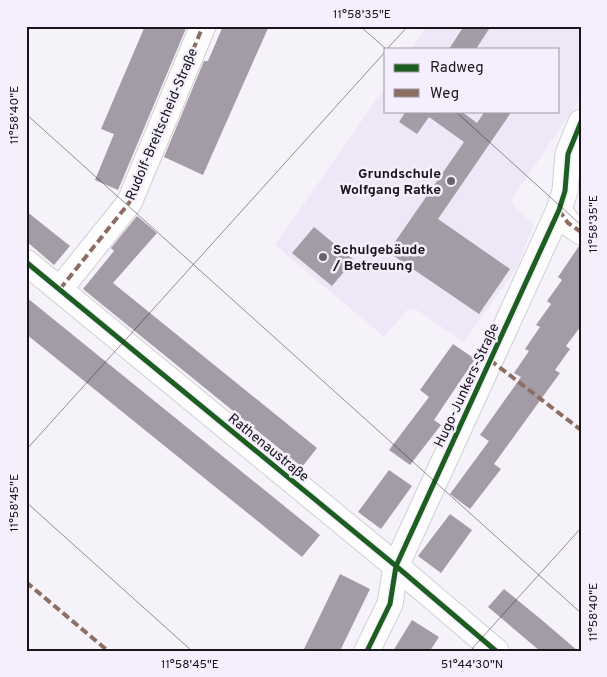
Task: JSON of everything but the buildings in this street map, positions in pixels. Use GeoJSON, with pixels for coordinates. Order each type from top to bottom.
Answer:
{"type":"FeatureCollection","features":[{"type":"Feature","properties":{"kind":"street","name":"Rudolf-Breitscheid-Straße"},"geometry":{"type":"LineString","coordinates":[[60,289],[129,202],[203,26]]}},
{"type":"Feature","properties":{"kind":"street","name":"Hugo-Junkers-Straße"},"geometry":{"type":"LineString","coordinates":[[367,651],[390,604],[396,566],[559,210],[565,191],[568,154],[580,127]]}},
{"type":"Feature","properties":{"kind":"street","name":"Hugo-Junkers-Straße"},"geometry":{"type":"LineString","coordinates":[[559,210],[570,204],[581,188]]}},
{"type":"Feature","properties":{"kind":"street"},"geometry":{"type":"LineString","coordinates":[[559,210],[568,223],[581,232]]}},
{"type":"Feature","properties":{"kind":"street","name":"Rathenaustraße"},"geometry":{"type":"LineString","coordinates":[[26,262],[396,566],[496,651]]}},
{"type":"Feature","properties":{"kind":"shaded area"},"geometry":{"type":"Polygon","coordinates":[[[427,26],[581,26],[581,98],[511,200],[515,207],[534,225],[516,269],[464,342],[415,309],[407,310],[384,337],[275,245],[384,89],[384,112],[560,112],[560,48],[412,48],[427,26]]]}},
{"type":"Feature","properties":{"kind":"marked path"},"geometry":{"type":"LineString","coordinates":[[60,289],[129,203],[203,26]]}},
{"type":"Feature","properties":{"kind":"marked path"},"geometry":{"type":"LineString","coordinates":[[559,210],[568,223],[581,232]]}},
{"type":"Feature","properties":{"kind":"marked path"},"geometry":{"type":"LineString","coordinates":[[490,360],[581,430]]}},
{"type":"Feature","properties":{"kind":"marked path"},"geometry":{"type":"LineString","coordinates":[[26,582],[108,651]]}},
{"type":"Feature","properties":{"kind":"cycle path"},"geometry":{"type":"LineString","coordinates":[[367,651],[390,604],[396,566],[559,210],[565,191],[568,154],[581,122]]}},
{"type":"Feature","properties":{"kind":"cycle path"},"geometry":{"type":"LineString","coordinates":[[26,262],[396,566],[496,651]]}},
{"type":"Feature","properties":{"kind":"place","name":"Grundschule Wolfgang Ratke"},"geometry":{"type":"Point","coordinates":[451,181]}},
{"type":"Feature","properties":{"kind":"place","name":"Schulgebäude / Betreuung"},"geometry":{"type":"Point","coordinates":[323,257]}}]}
